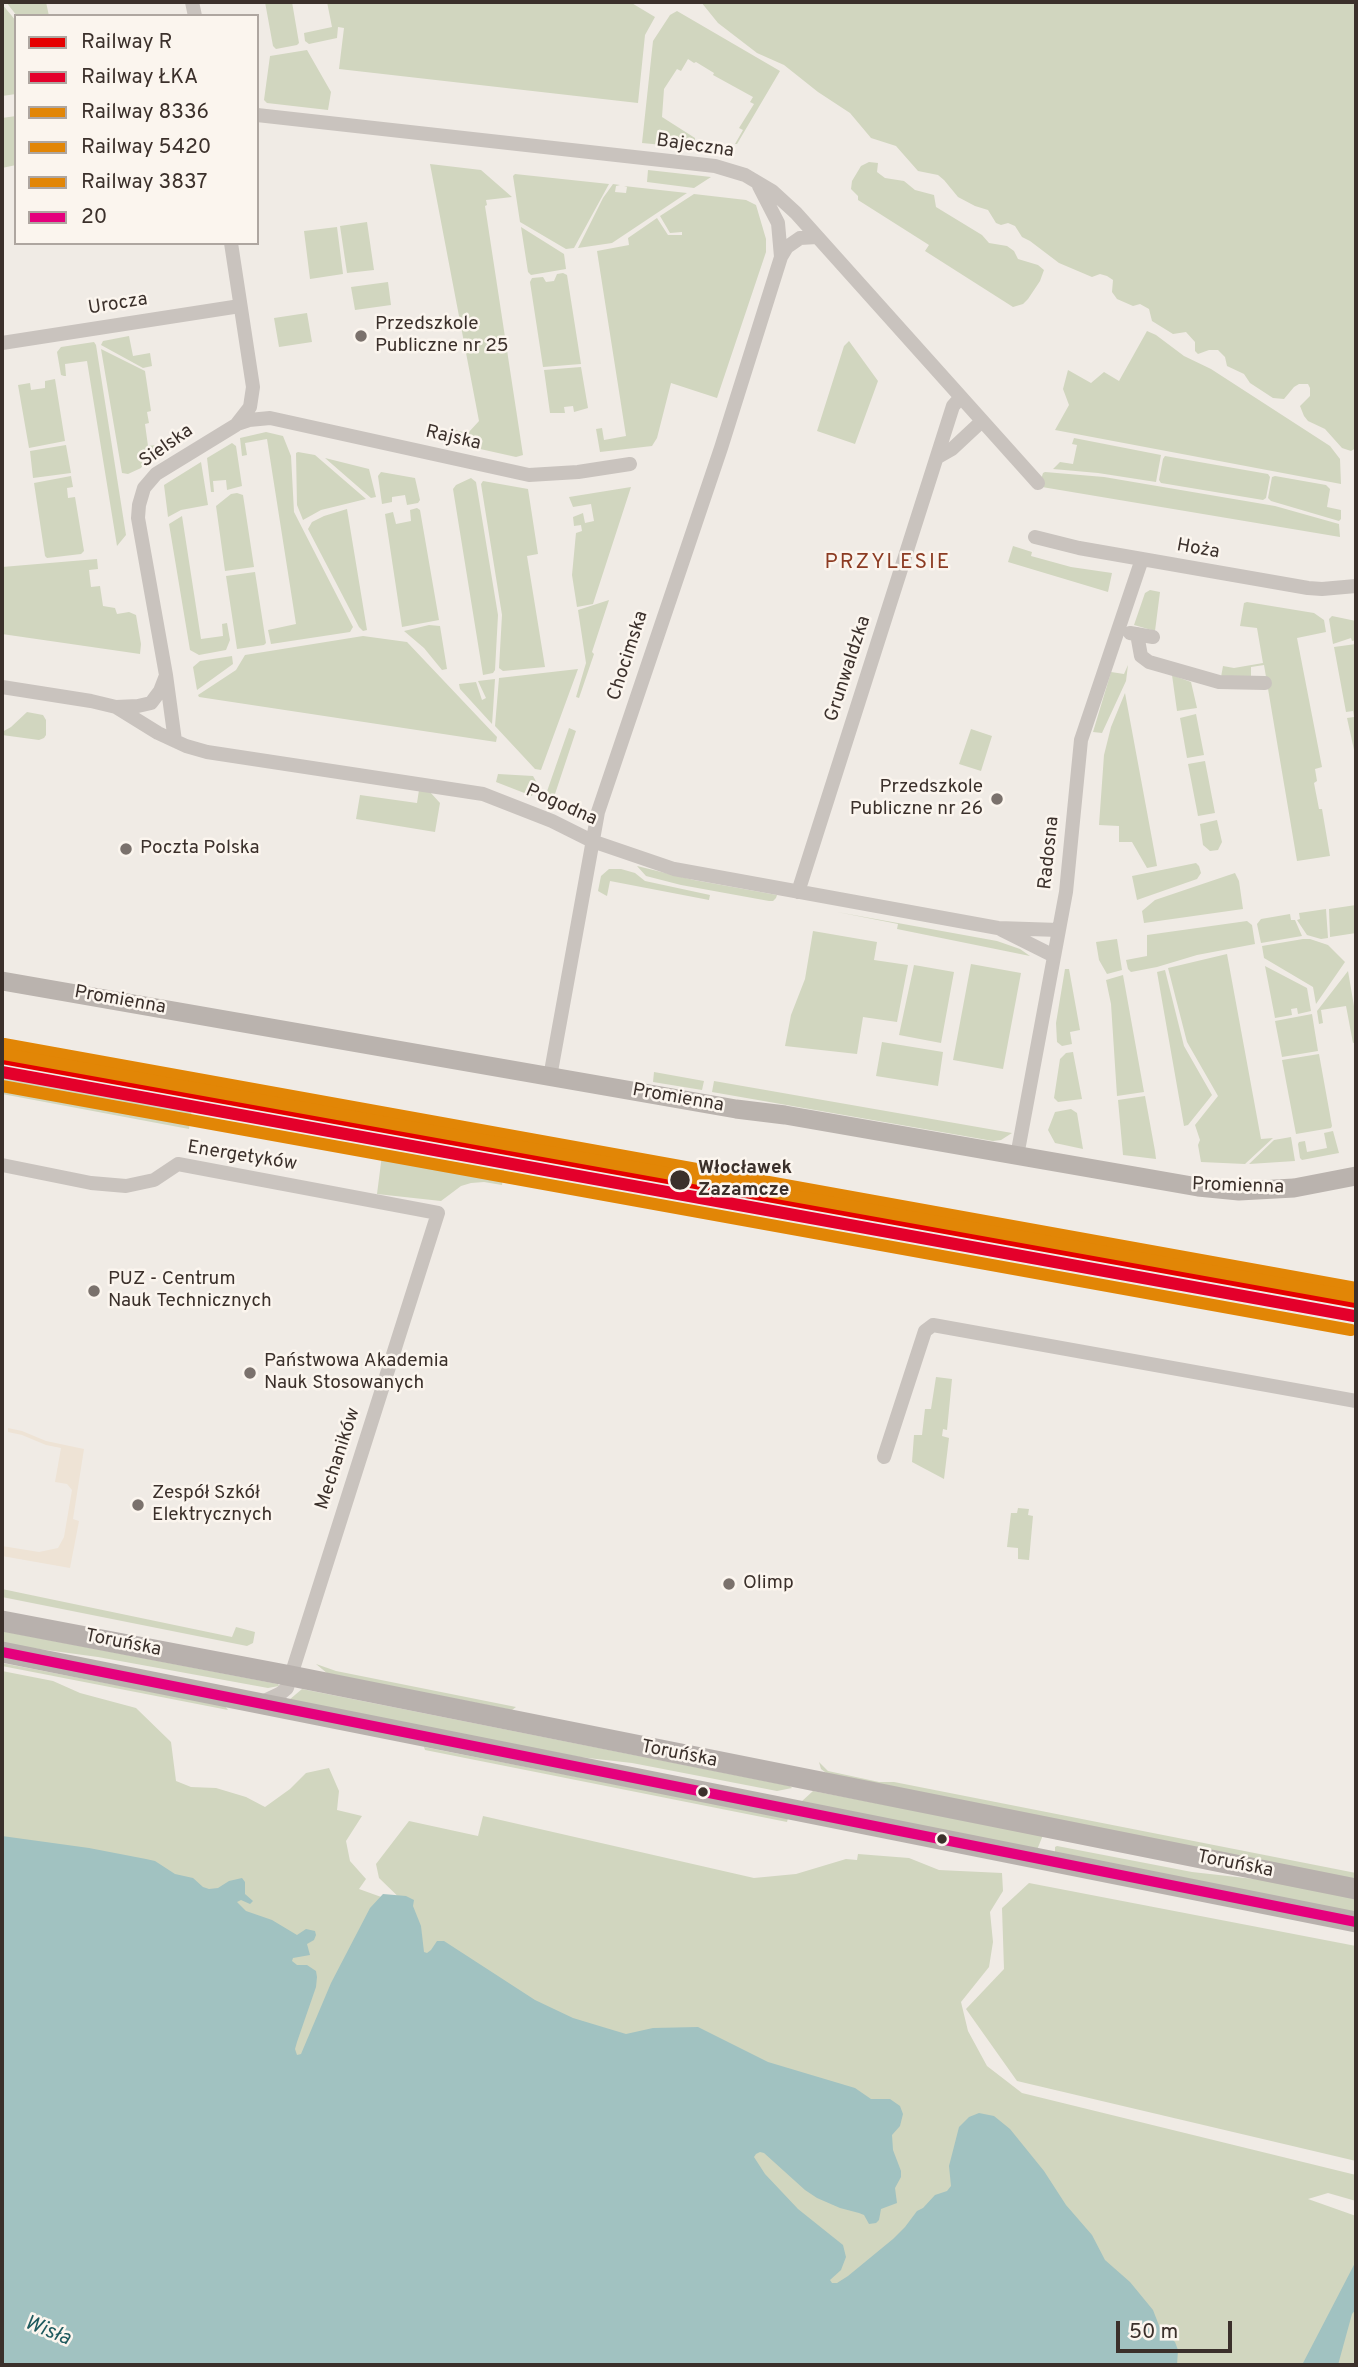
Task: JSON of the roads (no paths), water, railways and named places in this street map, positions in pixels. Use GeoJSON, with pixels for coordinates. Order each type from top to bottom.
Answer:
{"type":"FeatureCollection","features":[{"type":"Feature","properties":{"kind":"main road","name":"Toruńska"},"geometry":{"type":"LineString","coordinates":[[2,1620],[1356,1889]]}},
{"type":"Feature","properties":{"kind":"main road","name":"Toruńska"},"geometry":{"type":"LineString","coordinates":[[2,1652],[1356,1922]]}},
{"type":"Feature","properties":{"kind":"main road"},"geometry":{"type":"LineString","coordinates":[[1042,1860],[1048,1828]]}},
{"type":"Feature","properties":{"kind":"street","name":"Bajeczna"},"geometry":{"type":"LineString","coordinates":[[259,115],[715,166],[753,179],[783,200],[1038,483]]}},
{"type":"Feature","properties":{"kind":"street","name":"Chocimska"},"geometry":{"type":"LineString","coordinates":[[550,1077],[598,812],[721,448],[781,257],[778,223],[753,179]]}},
{"type":"Feature","properties":{"kind":"street"},"geometry":{"type":"LineString","coordinates":[[781,257],[787,247],[800,238],[817,237]]}},
{"type":"Feature","properties":{"kind":"street"},"geometry":{"type":"LineString","coordinates":[[231,245],[253,387],[258,406],[270,418]]}},
{"type":"Feature","properties":{"kind":"street","name":"Urocza"},"geometry":{"type":"LineString","coordinates":[[2,343],[240,306]]}},
{"type":"Feature","properties":{"kind":"street"},"geometry":{"type":"LineString","coordinates":[[236,425],[250,407],[253,387]]}},
{"type":"Feature","properties":{"kind":"street","name":"Grunwaldzka"},"geometry":{"type":"LineString","coordinates":[[798,892],[953,406],[961,397]]}},
{"type":"Feature","properties":{"kind":"street","name":"Rajska"},"geometry":{"type":"LineString","coordinates":[[236,425],[249,420],[270,418],[529,475],[578,472],[631,464]]}},
{"type":"Feature","properties":{"kind":"street"},"geometry":{"type":"LineString","coordinates":[[938,457],[952,449],[982,421]]}},
{"type":"Feature","properties":{"kind":"street","name":"Sielska"},"geometry":{"type":"LineString","coordinates":[[175,741],[138,518],[141,495],[156,474],[236,425]]}},
{"type":"Feature","properties":{"kind":"street","name":"Hoża"},"geometry":{"type":"LineString","coordinates":[[1035,537],[1079,548],[1308,588],[1356,586]]}},
{"type":"Feature","properties":{"kind":"street","name":"Radosna"},"geometry":{"type":"LineString","coordinates":[[1017,1156],[1070,864],[1081,740],[1142,559]]}},
{"type":"Feature","properties":{"kind":"street"},"geometry":{"type":"LineString","coordinates":[[1118,631],[1153,637]]}},
{"type":"Feature","properties":{"kind":"street"},"geometry":{"type":"LineString","coordinates":[[1137,634],[1141,656],[1149,662],[1219,682],[1265,683]]}},
{"type":"Feature","properties":{"kind":"street","name":"Pogodna"},"geometry":{"type":"LineString","coordinates":[[2,687],[116,707],[138,706],[151,703],[160,691],[166,675]]}},
{"type":"Feature","properties":{"kind":"street","name":"Pogodna"},"geometry":{"type":"LineString","coordinates":[[116,707],[175,741],[207,751],[472,792],[552,821],[632,857],[674,869],[998,928],[1059,930]]}},
{"type":"Feature","properties":{"kind":"street","name":"Pogodna"},"geometry":{"type":"LineString","coordinates":[[998,928],[1054,956]]}},
{"type":"Feature","properties":{"kind":"street","name":"Promienna"},"geometry":{"type":"LineString","coordinates":[[2,981],[1184,1185],[1226,1190],[1294,1188],[1356,1176]]}},
{"type":"Feature","properties":{"kind":"street","name":"Energetyków"},"geometry":{"type":"LineString","coordinates":[[2,1165],[91,1183],[126,1186],[154,1180],[178,1164],[438,1213]]}},
{"type":"Feature","properties":{"kind":"street","name":"Mechaników"},"geometry":{"type":"LineString","coordinates":[[260,1703],[287,1688],[438,1213]]}},
{"type":"Feature","properties":{"kind":"street"},"geometry":{"type":"LineString","coordinates":[[884,1457],[925,1331],[933,1325],[1356,1401]]}},
{"type":"Feature","properties":{"kind":"water","name":"Wisła"},"geometry":{"type":"Polygon","coordinates":[[[2,1836],[89,1848],[155,1861],[175,1874],[193,1878],[209,1889],[242,1878],[245,1882],[245,1894],[253,1901],[250,1904],[241,1900],[237,1902],[246,1911],[272,1920],[297,1935],[306,1929],[315,1931],[314,1940],[307,1944],[310,1955],[293,1958],[292,1961],[297,1965],[307,1965],[316,1971],[317,1977],[295,2049],[297,2055],[301,2054],[331,1983],[370,1908],[383,1894],[406,1896],[414,1900],[413,1906],[421,1926],[424,1952],[431,1950],[437,1941],[444,1941],[535,2000],[573,2018],[626,2034],[653,2028],[698,2027],[768,2062],[855,2088],[871,2099],[890,2099],[900,2106],[903,2114],[900,2126],[892,2135],[893,2150],[901,2177],[895,2188],[897,2203],[881,2209],[876,2223],[869,2224],[864,2215],[817,2198],[764,2153],[760,2152],[754,2157],[765,2174],[798,2209],[843,2245],[846,2257],[841,2270],[830,2280],[832,2283],[848,2276],[893,2239],[935,2195],[947,2191],[951,2186],[949,2166],[959,2127],[969,2117],[979,2113],[994,2116],[1010,2129],[1044,2171],[1066,2205],[1092,2235],[1105,2260],[1130,2282],[1153,2310],[1160,2328],[1175,2342],[1178,2350],[1177,2365],[2,2365],[2,1836]]]}},
{"type":"Feature","properties":{"kind":"water"},"geometry":{"type":"Polygon","coordinates":[[[1356,2261],[1356,2309],[1352,2314],[1338,2365],[1302,2365],[1356,2261]]]}},
{"type":"Feature","properties":{"kind":"rail line","name":"8336"},"geometry":{"type":"LineString","coordinates":[[4,1044],[1356,1288]]}},
{"type":"Feature","properties":{"kind":"rail line","name":"3837"},"geometry":{"type":"LineString","coordinates":[[4,1054],[1356,1297]]}},
{"type":"Feature","properties":{"kind":"rail line","name":"R"},"geometry":{"type":"LineString","coordinates":[[2,1058],[1356,1302]]}},
{"type":"Feature","properties":{"kind":"rail line","name":"ŁKA"},"geometry":{"type":"LineString","coordinates":[[2,1072],[1354,1316]]}},
{"type":"Feature","properties":{"kind":"rail line","name":"5420"},"geometry":{"type":"LineString","coordinates":[[2,1086],[1351,1330]]}},
{"type":"Feature","properties":{"kind":"place","name":"Przedszkole Publiczne nr 25"},"geometry":{"type":"Point","coordinates":[361,336]}},
{"type":"Feature","properties":{"kind":"place","name":"Przedszkole Publiczne nr 26"},"geometry":{"type":"Point","coordinates":[997,799]}},
{"type":"Feature","properties":{"kind":"place","name":"Poczta Polska"},"geometry":{"type":"Point","coordinates":[126,849]}},
{"type":"Feature","properties":{"kind":"place","name":"Włocławek Zazamcze"},"geometry":{"type":"Point","coordinates":[680,1180]}},
{"type":"Feature","properties":{"kind":"place","name":"PUZ - Centrum Nauk Technicznych"},"geometry":{"type":"Point","coordinates":[94,1291]}},
{"type":"Feature","properties":{"kind":"place","name":"Państwowa Akademia Nauk Stosowanych"},"geometry":{"type":"Point","coordinates":[250,1373]}},
{"type":"Feature","properties":{"kind":"place","name":"Zespół Szkół Elektrycznych"},"geometry":{"type":"Point","coordinates":[138,1505]}},
{"type":"Feature","properties":{"kind":"place","name":"Olimp"},"geometry":{"type":"Point","coordinates":[729,1584]}},
{"type":"Feature","properties":{"kind":"district","name":"PRZYLESIE"},"geometry":{"type":"Point","coordinates":[888,564]}}]}
